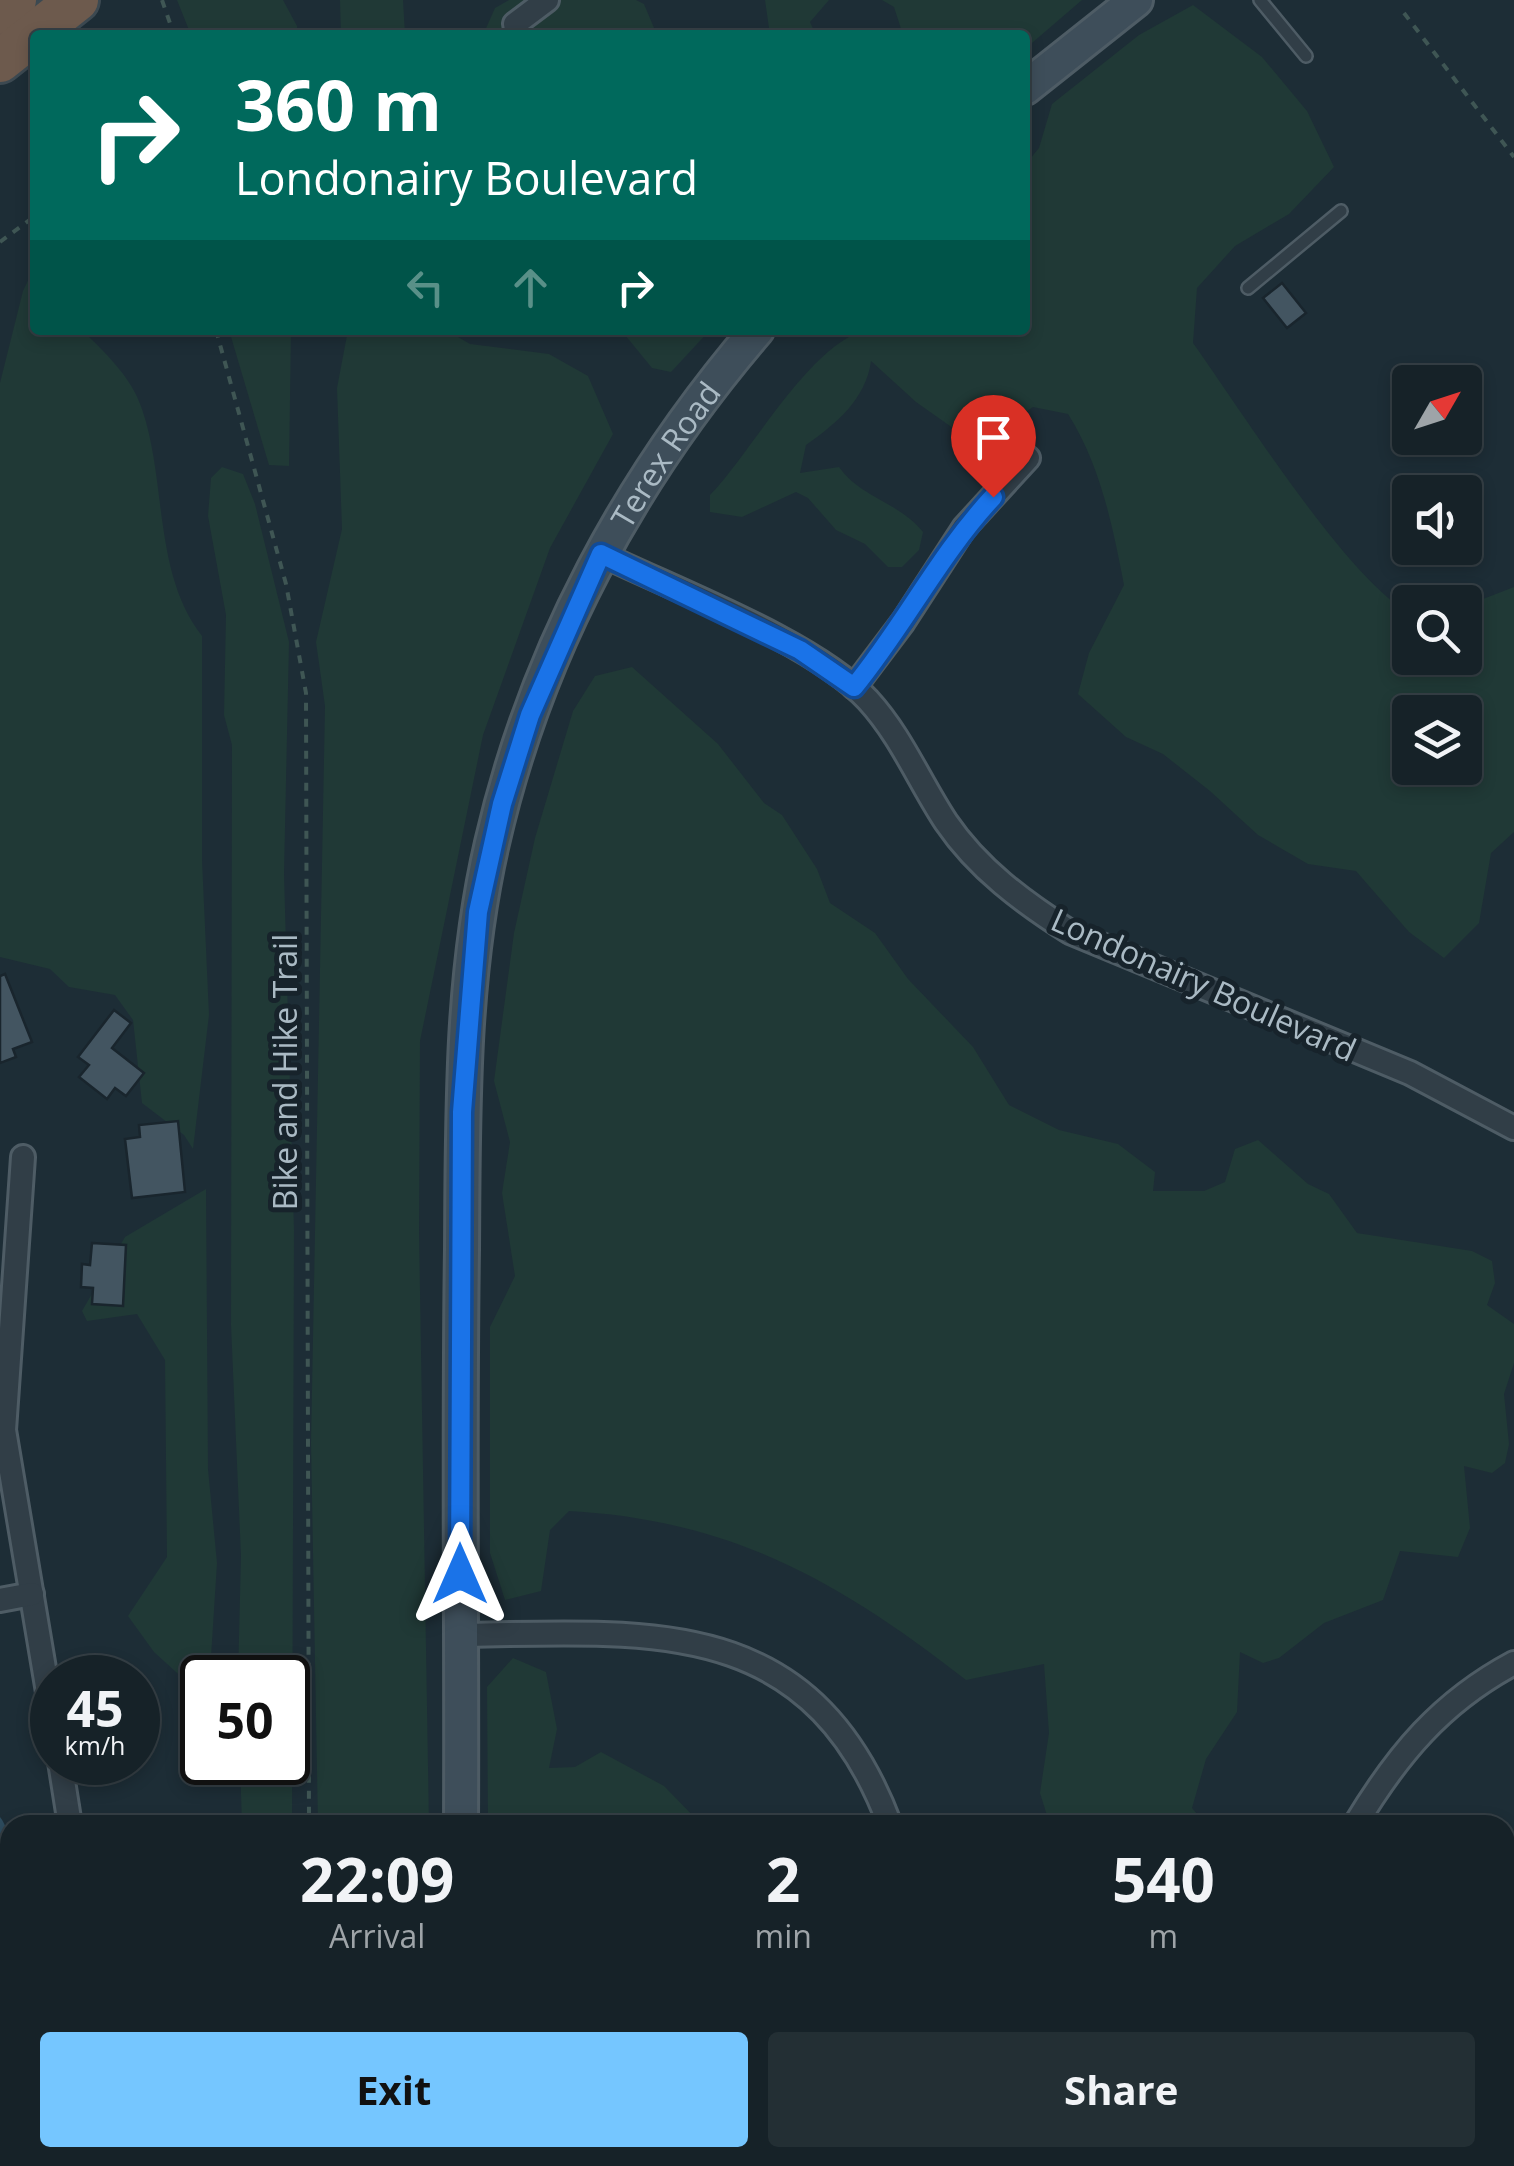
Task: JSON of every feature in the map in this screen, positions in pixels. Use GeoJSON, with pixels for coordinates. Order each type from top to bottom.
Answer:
{"type":"FeatureCollection","features":[{"type":"Feature","properties":{"kind":"highway"},"geometry":{"type":"LineString","coordinates":[[0,13],[15,0]]}},
{"type":"Feature","properties":{"kind":"highway"},"geometry":{"type":"LineString","coordinates":[[39,30],[77,0]]}},
{"type":"Feature","properties":{"kind":"highway"},"geometry":{"type":"LineString","coordinates":[[0,61],[30,37]]}},
{"type":"Feature","properties":{"kind":"main road"},"geometry":{"type":"LineString","coordinates":[[1030,84],[1136,0]]}},
{"type":"Feature","properties":{"kind":"main road","name":"Terex Road"},"geometry":{"type":"LineString","coordinates":[[461,1815],[462,1112],[478,912],[502,804],[525,730],[566,625],[601,554],[656,460],[753,335]]}},
{"type":"Feature","properties":{"kind":"street"},"geometry":{"type":"LineString","coordinates":[[515,24],[548,0]]}},
{"type":"Feature","properties":{"kind":"street"},"geometry":{"type":"LineString","coordinates":[[854,687],[881,655],[964,528],[1028,458]]}},
{"type":"Feature","properties":{"kind":"street","name":"Londonairy Boulevard"},"geometry":{"type":"LineString","coordinates":[[601,554],[800,650],[854,687],[893,731],[957,837],[986,870],[1026,904],[1095,944],[1410,1073],[1514,1128]]}},
{"type":"Feature","properties":{"kind":"street"},"geometry":{"type":"LineString","coordinates":[[24,1157],[4,1430],[42,1655]]}},
{"type":"Feature","properties":{"kind":"street"},"geometry":{"type":"LineString","coordinates":[[0,1600],[32,1594]]}},
{"type":"Feature","properties":{"kind":"street"},"geometry":{"type":"LineString","coordinates":[[462,1634],[652,1634],[692,1640],[760,1665],[810,1700],[847,1740],[885,1815]]}},
{"type":"Feature","properties":{"kind":"street"},"geometry":{"type":"LineString","coordinates":[[1362,1815],[1410,1742],[1462,1694],[1514,1663]]}},
{"type":"Feature","properties":{"kind":"street"},"geometry":{"type":"LineString","coordinates":[[64,1785],[68,1815]]}},
{"type":"Feature","properties":{"kind":"lane"},"geometry":{"type":"LineString","coordinates":[[1260,0],[1306,56]]}},
{"type":"Feature","properties":{"kind":"lane"},"geometry":{"type":"LineString","coordinates":[[1248,288],[1341,211]]}},
{"type":"Feature","properties":{"kind":"path"},"geometry":{"type":"LineString","coordinates":[[162,0],[172,30]]}},
{"type":"Feature","properties":{"kind":"path"},"geometry":{"type":"LineString","coordinates":[[1404,13],[1514,157]]}},
{"type":"Feature","properties":{"kind":"path"},"geometry":{"type":"LineString","coordinates":[[0,242],[30,220]]}},
{"type":"Feature","properties":{"kind":"path","name":"Bike and Hike Trail"},"geometry":{"type":"LineString","coordinates":[[217,335],[286,584],[306,694],[309,1815]]}},
{"type":"Feature","properties":{"kind":"green space"},"geometry":{"type":"Polygon","coordinates":[[[177,0],[283,0],[297,26],[297,30],[189,30],[177,0]]]}},
{"type":"Feature","properties":{"kind":"green space"},"geometry":{"type":"Polygon","coordinates":[[[340,0],[403,0],[405,30],[341,30],[340,0]]]}},
{"type":"Feature","properties":{"kind":"green space"},"geometry":{"type":"Polygon","coordinates":[[[509,0],[636,0],[644,4],[655,30],[485,30],[495,8],[509,0]]]}},
{"type":"Feature","properties":{"kind":"green space"},"geometry":{"type":"Polygon","coordinates":[[[765,0],[829,0],[810,22],[814,30],[769,30],[765,0]]]}},
{"type":"Feature","properties":{"kind":"green space"},"geometry":{"type":"Polygon","coordinates":[[[882,0],[1082,0],[1030,45],[1030,30],[901,30],[894,7],[882,0]]]}},
{"type":"Feature","properties":{"kind":"green space"},"geometry":{"type":"Polygon","coordinates":[[[1193,5],[1262,57],[1307,111],[1334,167],[1289,214],[1235,246],[1197,288],[1193,343],[1326,530],[1392,600],[1392,675],[1482,675],[1482,599],[1514,587],[1514,832],[1491,853],[1479,923],[1444,958],[1409,932],[1356,871],[1308,864],[1258,835],[1163,754],[1126,737],[1078,694],[1089,653],[1124,585],[1097,475],[1068,414],[1033,407],[1010,423],[967,438],[916,402],[871,361],[856,399],[806,445],[800,473],[839,467],[858,486],[913,522],[923,532],[919,550],[902,567],[888,567],[865,544],[836,530],[808,498],[796,492],[742,517],[710,512],[710,495],[783,401],[804,375],[848,338],[1030,335],[1030,159],[1039,148],[1052,104],[1139,35],[1193,5]]]}},
{"type":"Feature","properties":{"kind":"green space"},"geometry":{"type":"Polygon","coordinates":[[[30,276],[30,335],[87,335],[117,366],[137,397],[150,437],[175,584],[202,636],[202,860],[209,1015],[193,1149],[184,1135],[142,1103],[133,1020],[115,995],[69,987],[50,969],[0,957],[0,383],[30,276]]]}},
{"type":"Feature","properties":{"kind":"green space"},"geometry":{"type":"Polygon","coordinates":[[[230,335],[291,335],[289,466],[269,465],[230,335]]]}},
{"type":"Feature","properties":{"kind":"green space"},"geometry":{"type":"Polygon","coordinates":[[[347,335],[455,335],[470,344],[549,354],[588,376],[613,434],[550,548],[483,735],[420,1041],[419,1232],[429,1815],[318,1815],[311,1443],[325,706],[316,642],[342,529],[337,388],[347,335]]]}},
{"type":"Feature","properties":{"kind":"green space"},"geometry":{"type":"Polygon","coordinates":[[[625,335],[705,335],[671,372],[652,368],[625,335]]]}},
{"type":"Feature","properties":{"kind":"green space"},"geometry":{"type":"Polygon","coordinates":[[[222,467],[243,474],[255,504],[289,642],[284,874],[294,1230],[293,1655],[239,1655],[241,1556],[231,1325],[232,745],[224,715],[226,615],[208,516],[211,478],[222,467]]]}},
{"type":"Feature","properties":{"kind":"green space"},"geometry":{"type":"Polygon","coordinates":[[[632,667],[718,744],[764,803],[782,815],[817,869],[830,903],[875,933],[908,979],[973,1047],[1009,1105],[1059,1130],[1118,1144],[1155,1172],[1153,1191],[1204,1191],[1225,1182],[1235,1149],[1258,1140],[1308,1184],[1329,1194],[1357,1233],[1472,1251],[1492,1261],[1495,1283],[1487,1305],[1514,1324],[1514,1363],[1504,1394],[1509,1444],[1505,1463],[1492,1473],[1464,1466],[1470,1528],[1458,1557],[1400,1551],[1383,1600],[1324,1623],[1279,1658],[1263,1663],[1240,1652],[1237,1712],[1206,1759],[1192,1808],[1198,1815],[1047,1815],[1040,1793],[1049,1733],[1044,1664],[966,1680],[828,1586],[782,1562],[682,1527],[569,1511],[550,1530],[541,1591],[505,1600],[490,1553],[490,1327],[515,1276],[502,1193],[510,1142],[494,1081],[514,933],[535,838],[573,711],[595,676],[632,667]]]}},
{"type":"Feature","properties":{"kind":"green space"},"geometry":{"type":"Polygon","coordinates":[[[206,1189],[208,1469],[217,1563],[211,1655],[180,1655],[180,1676],[154,1652],[128,1616],[167,1557],[165,1360],[137,1314],[87,1321],[82,1311],[125,1237],[206,1189]]]}},
{"type":"Feature","properties":{"kind":"green space"},"geometry":{"type":"Polygon","coordinates":[[[513,1658],[546,1672],[557,1729],[549,1768],[575,1767],[601,1752],[664,1786],[692,1815],[488,1815],[487,1687],[513,1658]]]}},
{"type":"Feature","properties":{"kind":"green space"},"geometry":{"type":"Polygon","coordinates":[[[241,1785],[292,1785],[292,1815],[242,1815],[241,1785]]]}},
{"type":"Feature","properties":{"kind":"building"},"geometry":{"type":"Polygon","coordinates":[[[1282,283],[1306,313],[1287,328],[1263,298],[1282,283]]]}},
{"type":"Feature","properties":{"kind":"building"},"geometry":{"type":"Polygon","coordinates":[[[5,974],[32,1042],[13,1049],[16,1057],[0,1063],[0,976],[5,974]]]}},
{"type":"Feature","properties":{"kind":"building"},"geometry":{"type":"Polygon","coordinates":[[[114,1010],[131,1023],[112,1048],[144,1073],[126,1096],[115,1088],[107,1099],[79,1077],[89,1065],[78,1057],[114,1010]]]}},
{"type":"Feature","properties":{"kind":"building"},"geometry":{"type":"Polygon","coordinates":[[[178,1121],[185,1192],[132,1198],[125,1139],[140,1137],[139,1125],[178,1121]]]}},
{"type":"Feature","properties":{"kind":"building"},"geometry":{"type":"Polygon","coordinates":[[[92,1243],[126,1245],[123,1306],[92,1304],[93,1288],[81,1287],[82,1264],[90,1265],[92,1243]]]}},
{"type":"Feature","properties":{"kind":"route"},"geometry":{"type":"LineString","coordinates":[[460,1574],[462,1112],[478,912],[502,804],[530,715],[546,670],[601,554],[800,650],[854,687],[881,655],[964,528],[993,497]]}}]}
